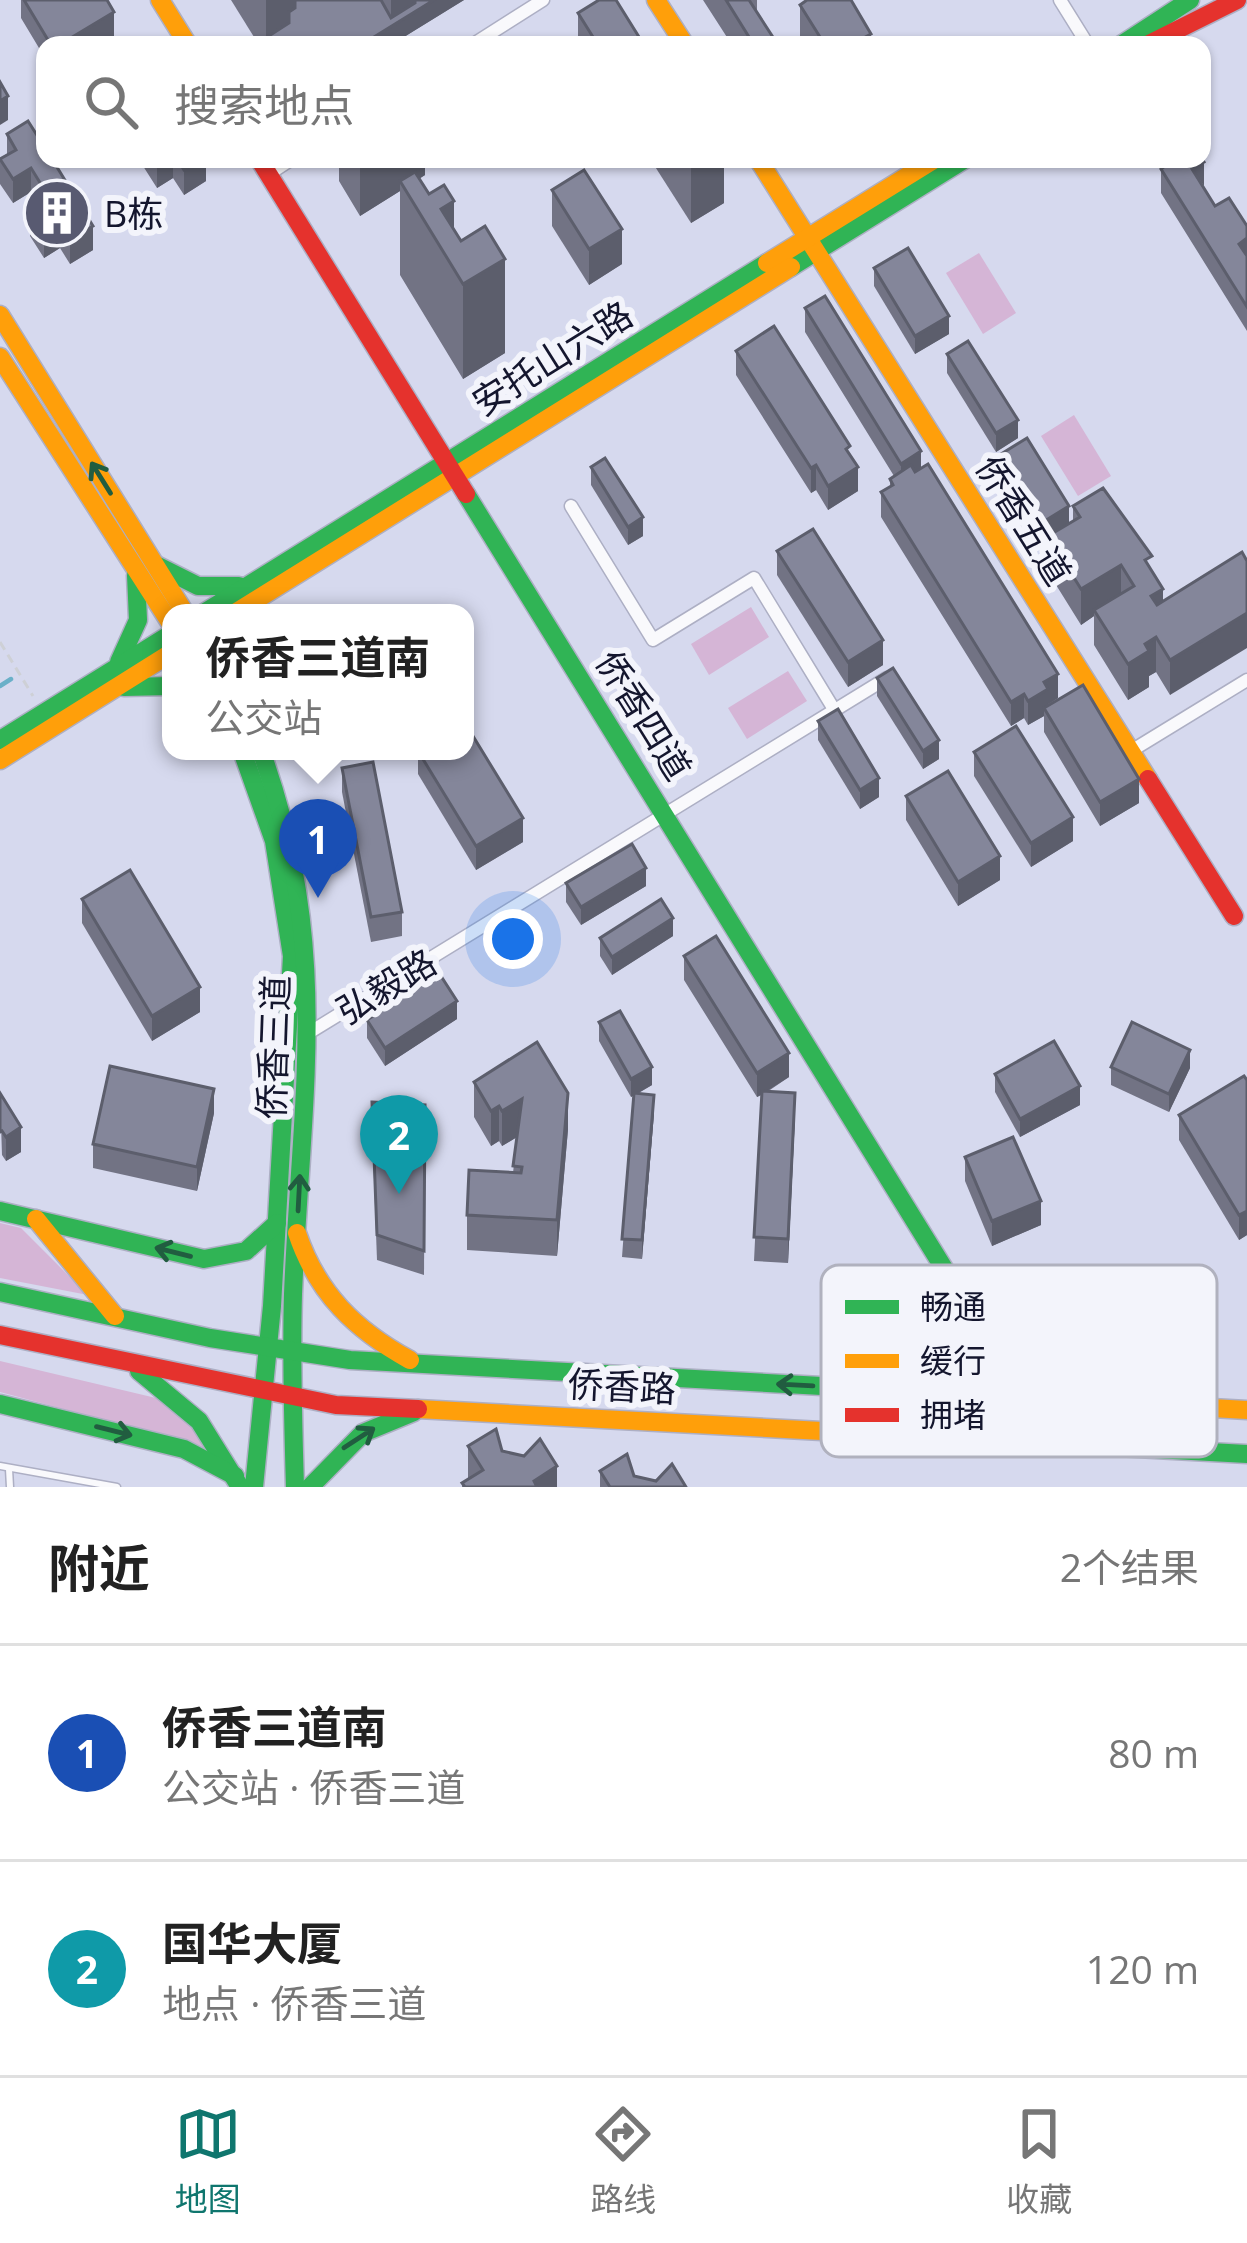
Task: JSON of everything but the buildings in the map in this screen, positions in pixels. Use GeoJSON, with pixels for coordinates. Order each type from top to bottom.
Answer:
{"type":"FeatureCollection","features":[{"type":"Feature","properties":{"kind":"street"},"geometry":{"type":"LineString","coordinates":[[160,0],[182,36]]}},
{"type":"Feature","properties":{"kind":"street"},"geometry":{"type":"LineString","coordinates":[[486,36],[543,0]]}},
{"type":"Feature","properties":{"kind":"street"},"geometry":{"type":"LineString","coordinates":[[656,0],[679,36]]}},
{"type":"Feature","properties":{"kind":"street"},"geometry":{"type":"LineString","coordinates":[[1060,0],[1082,36]]}},
{"type":"Feature","properties":{"kind":"street"},"geometry":{"type":"LineString","coordinates":[[1135,36],[1190,0]]}},
{"type":"Feature","properties":{"kind":"street"},"geometry":{"type":"LineString","coordinates":[[1160,36],[1205,6],[1237,0]]}},
{"type":"Feature","properties":{"kind":"street","name":"侨香四道"},"geometry":{"type":"LineString","coordinates":[[265,168],[942,1265]]}},
{"type":"Feature","properties":{"kind":"street","name":"侨香五道"},"geometry":{"type":"LineString","coordinates":[[764,168],[1234,916]]}},
{"type":"Feature","properties":{"kind":"street","name":"安托山六路"},"geometry":{"type":"LineString","coordinates":[[218,604],[452,468],[812,244],[922,168]]}},
{"type":"Feature","properties":{"kind":"street","name":"安托山六路"},"geometry":{"type":"LineString","coordinates":[[812,244],[949,168]]}},
{"type":"Feature","properties":{"kind":"street"},"geometry":{"type":"LineString","coordinates":[[0,315],[178,604]]}},
{"type":"Feature","properties":{"kind":"street"},"geometry":{"type":"LineString","coordinates":[[0,357],[162,610]]}},
{"type":"Feature","properties":{"kind":"street","name":"安托山六路"},"geometry":{"type":"LineString","coordinates":[[250,604],[452,468]]}},
{"type":"Feature","properties":{"kind":"street"},"geometry":{"type":"LineString","coordinates":[[571,506],[653,640],[754,578],[835,711]]}},
{"type":"Feature","properties":{"kind":"street"},"geometry":{"type":"LineString","coordinates":[[108,673],[127,650],[138,620],[139,587],[127,554]]}},
{"type":"Feature","properties":{"kind":"street"},"geometry":{"type":"LineString","coordinates":[[150,558],[166,573],[198,586],[232,588],[255,581]]}},
{"type":"Feature","properties":{"kind":"street"},"geometry":{"type":"LineString","coordinates":[[259,604],[277,587]]}},
{"type":"Feature","properties":{"kind":"street"},"geometry":{"type":"LineString","coordinates":[[0,740],[162,640]]}},
{"type":"Feature","properties":{"kind":"street"},"geometry":{"type":"LineString","coordinates":[[0,760],[162,659]]}},
{"type":"Feature","properties":{"kind":"street","name":"弘毅路"},"geometry":{"type":"LineString","coordinates":[[290,1044],[893,674]]}},
{"type":"Feature","properties":{"kind":"street"},"geometry":{"type":"LineString","coordinates":[[1131,751],[1247,680]]}},
{"type":"Feature","properties":{"kind":"street"},"geometry":{"type":"LineString","coordinates":[[103,696],[136,685],[162,686]]}},
{"type":"Feature","properties":{"kind":"street","name":"侨香三道"},"geometry":{"type":"LineString","coordinates":[[245,760],[274,842],[292,956],[290,1044],[254,1487]]}},
{"type":"Feature","properties":{"kind":"street","name":"侨香三道"},"geometry":{"type":"LineString","coordinates":[[264,760],[288,827],[304,898],[309,1033],[292,1352],[295,1487]]}},
{"type":"Feature","properties":{"kind":"street"},"geometry":{"type":"LineString","coordinates":[[0,1211],[220,1260],[254,1246],[277,1223]]}},
{"type":"Feature","properties":{"kind":"street"},"geometry":{"type":"LineString","coordinates":[[36,1219],[116,1316]]}},
{"type":"Feature","properties":{"kind":"street"},"geometry":{"type":"LineString","coordinates":[[297,1233],[312,1273],[342,1315],[374,1340],[422,1366]]}},
{"type":"Feature","properties":{"kind":"street","name":"侨香路"},"geometry":{"type":"LineString","coordinates":[[0,1292],[292,1352],[422,1366],[821,1387]]}},
{"type":"Feature","properties":{"kind":"street","name":"侨香路"},"geometry":{"type":"LineString","coordinates":[[4,1337],[293,1398],[821,1430]]}},
{"type":"Feature","properties":{"kind":"street"},"geometry":{"type":"LineString","coordinates":[[128,1364],[195,1414],[238,1482]]}},
{"type":"Feature","properties":{"kind":"street"},"geometry":{"type":"LineString","coordinates":[[0,1404],[184,1449],[238,1482]]}},
{"type":"Feature","properties":{"kind":"street"},"geometry":{"type":"LineString","coordinates":[[310,1487],[363,1433],[423,1408]]}},
{"type":"Feature","properties":{"kind":"street","name":"侨香路"},"geometry":{"type":"LineString","coordinates":[[1217,1409],[1247,1410]]}},
{"type":"Feature","properties":{"kind":"street","name":"侨香路"},"geometry":{"type":"LineString","coordinates":[[1217,1452],[1247,1454]]}},
{"type":"Feature","properties":{"kind":"lane"},"geometry":{"type":"LineString","coordinates":[[10,1487],[5,1467],[117,1487]]}},
{"type":"Feature","properties":{"kind":"path"},"geometry":{"type":"LineString","coordinates":[[0,642],[44,713]]}},
{"type":"Feature","properties":{"kind":"shaded area"},"geometry":{"type":"Polygon","coordinates":[[[979,253],[1016,313],[983,334],[946,273],[979,253]]]}},
{"type":"Feature","properties":{"kind":"shaded area"},"geometry":{"type":"Polygon","coordinates":[[[1074,415],[1111,476],[1078,496],[1041,436],[1074,415]]]}},
{"type":"Feature","properties":{"kind":"shaded area"},"geometry":{"type":"Polygon","coordinates":[[[751,607],[769,637],[709,675],[691,644],[751,607]]]}},
{"type":"Feature","properties":{"kind":"shaded area"},"geometry":{"type":"Polygon","coordinates":[[[788,671],[807,701],[747,739],[728,708],[788,671]]]}},
{"type":"Feature","properties":{"kind":"shaded area"},"geometry":{"type":"Polygon","coordinates":[[[0,1223],[21,1228],[88,1295],[0,1278],[0,1223]]]}},
{"type":"Feature","properties":{"kind":"shaded area"},"geometry":{"type":"Polygon","coordinates":[[[0,1361],[156,1398],[184,1413],[212,1455],[175,1439],[0,1392],[0,1361]]]}},
{"type":"Feature","properties":{"kind":"waterway"},"geometry":{"type":"LineString","coordinates":[[0,686],[11,679]]}},
{"type":"Feature","properties":{"kind":"traffic: fast"},"geometry":{"type":"LineString","coordinates":[[1135,36],[1190,0]]}},
{"type":"Feature","properties":{"kind":"traffic: fast"},"geometry":{"type":"LineString","coordinates":[[791,267],[950,168]]}},
{"type":"Feature","properties":{"kind":"traffic: fast"},"geometry":{"type":"LineString","coordinates":[[218,604],[767,263]]}},
{"type":"Feature","properties":{"kind":"traffic: fast"},"geometry":{"type":"LineString","coordinates":[[466,494],[942,1265]]}},
{"type":"Feature","properties":{"kind":"traffic: fast"},"geometry":{"type":"LineString","coordinates":[[158,566],[198,586],[239,586]]}},
{"type":"Feature","properties":{"kind":"traffic: fast"},"geometry":{"type":"LineString","coordinates":[[119,662],[138,620],[136,575]]}},
{"type":"Feature","properties":{"kind":"traffic: fast"},"geometry":{"type":"LineString","coordinates":[[0,740],[162,640]]}},
{"type":"Feature","properties":{"kind":"traffic: fast"},"geometry":{"type":"LineString","coordinates":[[124,687],[162,686]]}},
{"type":"Feature","properties":{"kind":"traffic: fast"},"geometry":{"type":"LineString","coordinates":[[245,760],[274,841],[292,956],[272,1306],[254,1487]]}},
{"type":"Feature","properties":{"kind":"traffic: fast"},"geometry":{"type":"LineString","coordinates":[[264,760],[297,890],[307,1021],[292,1318],[295,1487]]}},
{"type":"Feature","properties":{"kind":"traffic: fast"},"geometry":{"type":"LineString","coordinates":[[0,1211],[204,1259],[246,1251],[277,1223]]}},
{"type":"Feature","properties":{"kind":"traffic: fast"},"geometry":{"type":"LineString","coordinates":[[0,1292],[210,1338],[350,1360],[821,1386]]}},
{"type":"Feature","properties":{"kind":"traffic: fast"},"geometry":{"type":"LineString","coordinates":[[139,1371],[199,1421],[240,1487]]}},
{"type":"Feature","properties":{"kind":"traffic: fast"},"geometry":{"type":"LineString","coordinates":[[0,1404],[184,1449],[235,1476]]}},
{"type":"Feature","properties":{"kind":"traffic: fast"},"geometry":{"type":"LineString","coordinates":[[310,1487],[363,1433],[414,1412]]}},
{"type":"Feature","properties":{"kind":"traffic: fast"},"geometry":{"type":"LineString","coordinates":[[1217,1452],[1247,1454]]}},
{"type":"Feature","properties":{"kind":"traffic: slow"},"geometry":{"type":"LineString","coordinates":[[160,0],[182,36]]}},
{"type":"Feature","properties":{"kind":"traffic: slow"},"geometry":{"type":"LineString","coordinates":[[656,0],[679,36]]}},
{"type":"Feature","properties":{"kind":"traffic: slow"},"geometry":{"type":"LineString","coordinates":[[764,168],[1148,779]]}},
{"type":"Feature","properties":{"kind":"traffic: slow"},"geometry":{"type":"LineString","coordinates":[[767,263],[920,168]]}},
{"type":"Feature","properties":{"kind":"traffic: slow"},"geometry":{"type":"LineString","coordinates":[[249,604],[791,267]]}},
{"type":"Feature","properties":{"kind":"traffic: slow"},"geometry":{"type":"LineString","coordinates":[[0,315],[179,604]]}},
{"type":"Feature","properties":{"kind":"traffic: slow"},"geometry":{"type":"LineString","coordinates":[[0,357],[162,610]]}},
{"type":"Feature","properties":{"kind":"traffic: slow"},"geometry":{"type":"LineString","coordinates":[[0,760],[162,659]]}},
{"type":"Feature","properties":{"kind":"traffic: slow"},"geometry":{"type":"LineString","coordinates":[[36,1219],[115,1316]]}},
{"type":"Feature","properties":{"kind":"traffic: slow"},"geometry":{"type":"LineString","coordinates":[[297,1233],[315,1274],[340,1308],[410,1360]]}},
{"type":"Feature","properties":{"kind":"traffic: slow"},"geometry":{"type":"LineString","coordinates":[[1217,1408],[1247,1410]]}},
{"type":"Feature","properties":{"kind":"traffic: slow"},"geometry":{"type":"LineString","coordinates":[[418,1409],[821,1431]]}},
{"type":"Feature","properties":{"kind":"traffic: jam"},"geometry":{"type":"LineString","coordinates":[[1165,36],[1237,0]]}},
{"type":"Feature","properties":{"kind":"traffic: jam"},"geometry":{"type":"LineString","coordinates":[[265,168],[466,494]]}},
{"type":"Feature","properties":{"kind":"traffic: jam"},"geometry":{"type":"LineString","coordinates":[[1148,779],[1234,916]]}},
{"type":"Feature","properties":{"kind":"traffic: jam"},"geometry":{"type":"LineString","coordinates":[[0,1335],[336,1405],[418,1409]]}},
{"type":"Feature","properties":{"kind":"place","name":"B栋"},"geometry":{"type":"Point","coordinates":[57,213]}},
{"type":"Feature","properties":{"kind":"place","name":"侨香三道南"},"geometry":{"type":"Point","coordinates":[318,898]}},
{"type":"Feature","properties":{"kind":"place","name":"国华大厦"},"geometry":{"type":"Point","coordinates":[399,1194]}}]}
